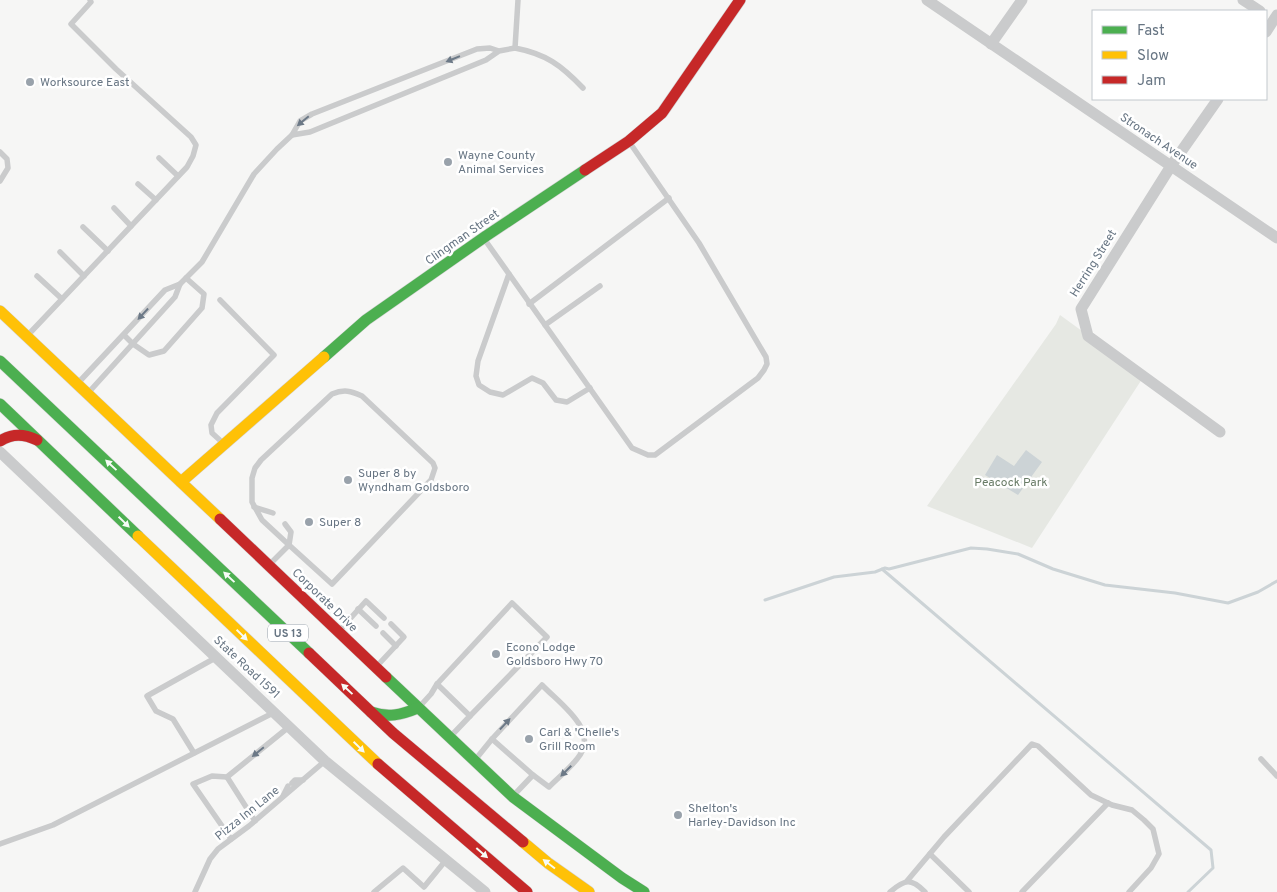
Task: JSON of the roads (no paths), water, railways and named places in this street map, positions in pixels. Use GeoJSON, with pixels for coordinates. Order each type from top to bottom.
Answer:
{"type":"FeatureCollection","features":[{"type":"Feature","properties":{"kind":"main road","name":"Clingman Street"},"geometry":{"type":"LineString","coordinates":[[181,482],[366,320],[483,238],[629,141],[662,113],[740,0]]}},
{"type":"Feature","properties":{"kind":"main road","name":"Corporate Drive"},"geometry":{"type":"LineString","coordinates":[[0,311],[513,797],[594,858],[644,892]]}},
{"type":"Feature","properties":{"kind":"main road","name":"US 13"},"geometry":{"type":"LineString","coordinates":[[0,361],[371,712],[548,863],[589,892]]}},
{"type":"Feature","properties":{"kind":"main road","name":"US 13"},"geometry":{"type":"LineString","coordinates":[[0,404],[365,752],[527,892]]}},
{"type":"Feature","properties":{"kind":"main road"},"geometry":{"type":"LineString","coordinates":[[0,440],[9,435],[18,434],[39,441]]}},
{"type":"Feature","properties":{"kind":"main road"},"geometry":{"type":"LineString","coordinates":[[371,712],[393,716],[403,715],[418,708]]}},
{"type":"Feature","properties":{"kind":"main road"},"geometry":{"type":"LineString","coordinates":[[412,720],[418,708]]}},
{"type":"Feature","properties":{"kind":"main road"},"geometry":{"type":"LineString","coordinates":[[410,734],[418,754]]}},
{"type":"Feature","properties":{"kind":"street","name":"Stronach Avenue"},"geometry":{"type":"LineString","coordinates":[[927,0],[1277,238]]}},
{"type":"Feature","properties":{"kind":"street"},"geometry":{"type":"LineString","coordinates":[[992,44],[1022,0]]}},
{"type":"Feature","properties":{"kind":"street"},"geometry":{"type":"LineString","coordinates":[[1243,0],[1258,10]]}},
{"type":"Feature","properties":{"kind":"street"},"geometry":{"type":"LineString","coordinates":[[1267,30],[1273,19]]}},
{"type":"Feature","properties":{"kind":"street","name":"Herring Street"},"geometry":{"type":"LineString","coordinates":[[1217,100],[1171,166],[1081,310],[1088,336],[1220,432]]}},
{"type":"Feature","properties":{"kind":"street","name":"State Road 1591"},"geometry":{"type":"LineString","coordinates":[[0,452],[325,761],[485,892]]}},
{"type":"Feature","properties":{"kind":"lane"},"geometry":{"type":"LineString","coordinates":[[27,336],[187,167],[196,145],[191,137],[116,69],[71,24],[91,2],[90,0]]}},
{"type":"Feature","properties":{"kind":"lane"},"geometry":{"type":"LineString","coordinates":[[515,48],[518,0]]}},
{"type":"Feature","properties":{"kind":"lane"},"geometry":{"type":"LineString","coordinates":[[77,384],[165,290],[180,284],[202,262],[254,174],[277,148],[292,135],[300,121],[312,114],[477,49],[490,48],[499,51]]}},
{"type":"Feature","properties":{"kind":"lane"},"geometry":{"type":"LineString","coordinates":[[292,135],[310,132],[486,60],[499,51],[515,48],[537,52],[554,62],[570,74],[583,88]]}},
{"type":"Feature","properties":{"kind":"lane"},"geometry":{"type":"LineString","coordinates":[[483,238],[632,448],[641,453],[655,455],[758,378],[767,364],[766,357],[699,244],[629,141]]}},
{"type":"Feature","properties":{"kind":"lane"},"geometry":{"type":"LineString","coordinates":[[0,152],[7,159],[8,168],[0,181]]}},
{"type":"Feature","properties":{"kind":"lane"},"geometry":{"type":"LineString","coordinates":[[159,158],[178,176]]}},
{"type":"Feature","properties":{"kind":"lane"},"geometry":{"type":"LineString","coordinates":[[138,184],[156,200]]}},
{"type":"Feature","properties":{"kind":"lane"},"geometry":{"type":"LineString","coordinates":[[529,304],[669,198]]}},
{"type":"Feature","properties":{"kind":"lane"},"geometry":{"type":"LineString","coordinates":[[114,208],[131,226]]}},
{"type":"Feature","properties":{"kind":"lane"},"geometry":{"type":"LineString","coordinates":[[83,227],[108,251]]}},
{"type":"Feature","properties":{"kind":"lane"},"geometry":{"type":"LineString","coordinates":[[60,252],[84,276]]}},
{"type":"Feature","properties":{"kind":"lane"},"geometry":{"type":"LineString","coordinates":[[509,274],[478,361],[476,376],[479,385],[490,392],[503,395],[532,378],[543,382],[556,400],[567,402],[590,388]]}},
{"type":"Feature","properties":{"kind":"lane"},"geometry":{"type":"LineString","coordinates":[[37,276],[62,300]]}},
{"type":"Feature","properties":{"kind":"lane"},"geometry":{"type":"LineString","coordinates":[[124,334],[133,344],[149,356],[164,351],[202,308],[204,294],[186,278]]}},
{"type":"Feature","properties":{"kind":"lane"},"geometry":{"type":"LineString","coordinates":[[88,394],[175,297],[180,284]]}},
{"type":"Feature","properties":{"kind":"lane"},"geometry":{"type":"LineString","coordinates":[[545,325],[600,286]]}},
{"type":"Feature","properties":{"kind":"lane"},"geometry":{"type":"LineString","coordinates":[[220,300],[274,355],[214,419],[211,426],[212,433],[224,444]]}},
{"type":"Feature","properties":{"kind":"lane"},"geometry":{"type":"LineString","coordinates":[[340,390],[350,391],[362,396],[433,463],[435,468],[432,480],[332,584],[289,545],[262,520],[254,507],[251,491],[254,468],[332,394],[340,390]]}},
{"type":"Feature","properties":{"kind":"lane"},"geometry":{"type":"LineString","coordinates":[[254,507],[273,513]]}},
{"type":"Feature","properties":{"kind":"lane"},"geometry":{"type":"LineString","coordinates":[[269,566],[289,545],[291,532],[285,524]]}},
{"type":"Feature","properties":{"kind":"lane"},"geometry":{"type":"LineString","coordinates":[[338,632],[366,601],[384,618]]}},
{"type":"Feature","properties":{"kind":"lane"},"geometry":{"type":"LineString","coordinates":[[418,708],[512,604],[547,637],[449,738]]}},
{"type":"Feature","properties":{"kind":"lane"},"geometry":{"type":"LineString","coordinates":[[358,610],[376,626]]}},
{"type":"Feature","properties":{"kind":"lane"},"geometry":{"type":"LineString","coordinates":[[376,668],[404,637],[391,624]]}},
{"type":"Feature","properties":{"kind":"lane"},"geometry":{"type":"LineString","coordinates":[[382,632],[396,646]]}},
{"type":"Feature","properties":{"kind":"lane"},"geometry":{"type":"LineString","coordinates":[[194,753],[173,719],[156,711],[147,696],[217,657]]}},
{"type":"Feature","properties":{"kind":"lane"},"geometry":{"type":"LineString","coordinates":[[438,684],[470,716]]}},
{"type":"Feature","properties":{"kind":"lane"},"geometry":{"type":"LineString","coordinates":[[474,761],[492,739],[542,685],[578,722],[584,733],[586,744],[578,759],[549,786],[533,775],[492,739]]}},
{"type":"Feature","properties":{"kind":"lane"},"geometry":{"type":"LineString","coordinates":[[0,844],[53,825],[275,712]]}},
{"type":"Feature","properties":{"kind":"lane"},"geometry":{"type":"LineString","coordinates":[[232,839],[193,784],[212,776],[227,777],[290,726]]}},
{"type":"Feature","properties":{"kind":"lane"},"geometry":{"type":"LineString","coordinates":[[907,882],[944,837],[1032,744],[1038,746],[1091,795],[1108,803],[1132,810],[1153,829],[1159,854],[1151,868],[1129,892]]}},
{"type":"Feature","properties":{"kind":"lane"},"geometry":{"type":"LineString","coordinates":[[1260,759],[1277,776]]}},
{"type":"Feature","properties":{"kind":"lane","name":"Pizza Inn Lane"},"geometry":{"type":"LineString","coordinates":[[195,892],[210,859],[218,849],[255,821],[325,761]]}},
{"type":"Feature","properties":{"kind":"lane"},"geometry":{"type":"LineString","coordinates":[[513,797],[533,775]]}},
{"type":"Feature","properties":{"kind":"lane"},"geometry":{"type":"LineString","coordinates":[[227,777],[255,821]]}},
{"type":"Feature","properties":{"kind":"lane"},"geometry":{"type":"LineString","coordinates":[[282,798],[290,784],[296,780],[303,780]]}},
{"type":"Feature","properties":{"kind":"lane"},"geometry":{"type":"LineString","coordinates":[[1022,892],[1108,803]]}},
{"type":"Feature","properties":{"kind":"lane"},"geometry":{"type":"LineString","coordinates":[[930,854],[969,892]]}},
{"type":"Feature","properties":{"kind":"lane"},"geometry":{"type":"LineString","coordinates":[[424,887],[446,860]]}},
{"type":"Feature","properties":{"kind":"lane"},"geometry":{"type":"LineString","coordinates":[[374,892],[403,868],[431,892]]}},
{"type":"Feature","properties":{"kind":"lane"},"geometry":{"type":"LineString","coordinates":[[890,892],[902,883],[907,882],[917,884],[925,892]]}},
{"type":"Feature","properties":{"kind":"waterway"},"geometry":{"type":"LineString","coordinates":[[765,600],[834,577],[875,572],[971,548],[1018,554],[1053,569],[1105,585],[1175,593],[1228,603],[1258,592],[1277,581]]}},
{"type":"Feature","properties":{"kind":"waterway"},"geometry":{"type":"LineString","coordinates":[[882,569],[1211,850],[1213,868],[1188,892]]}},
{"type":"Feature","properties":{"kind":"place","name":"Worksource East"},"geometry":{"type":"Point","coordinates":[30,82]}},
{"type":"Feature","properties":{"kind":"place","name":"Wayne County Animal Services"},"geometry":{"type":"Point","coordinates":[448,162]}},
{"type":"Feature","properties":{"kind":"place","name":"Super 8 by Wyndham Goldsboro"},"geometry":{"type":"Point","coordinates":[348,480]}},
{"type":"Feature","properties":{"kind":"place","name":"Super 8"},"geometry":{"type":"Point","coordinates":[309,522]}},
{"type":"Feature","properties":{"kind":"place","name":"Econo Lodge Goldsboro Hwy 70"},"geometry":{"type":"Point","coordinates":[496,654]}},
{"type":"Feature","properties":{"kind":"place","name":"Carl & 'Chelle's Grill Room"},"geometry":{"type":"Point","coordinates":[529,739]}},
{"type":"Feature","properties":{"kind":"place","name":"Shelton's Harley-Davidson Inc"},"geometry":{"type":"Point","coordinates":[678,815]}},
{"type":"Feature","properties":{"kind":"park label","name":"Peacock Park"},"geometry":{"type":"Point","coordinates":[1011,482]}}]}
